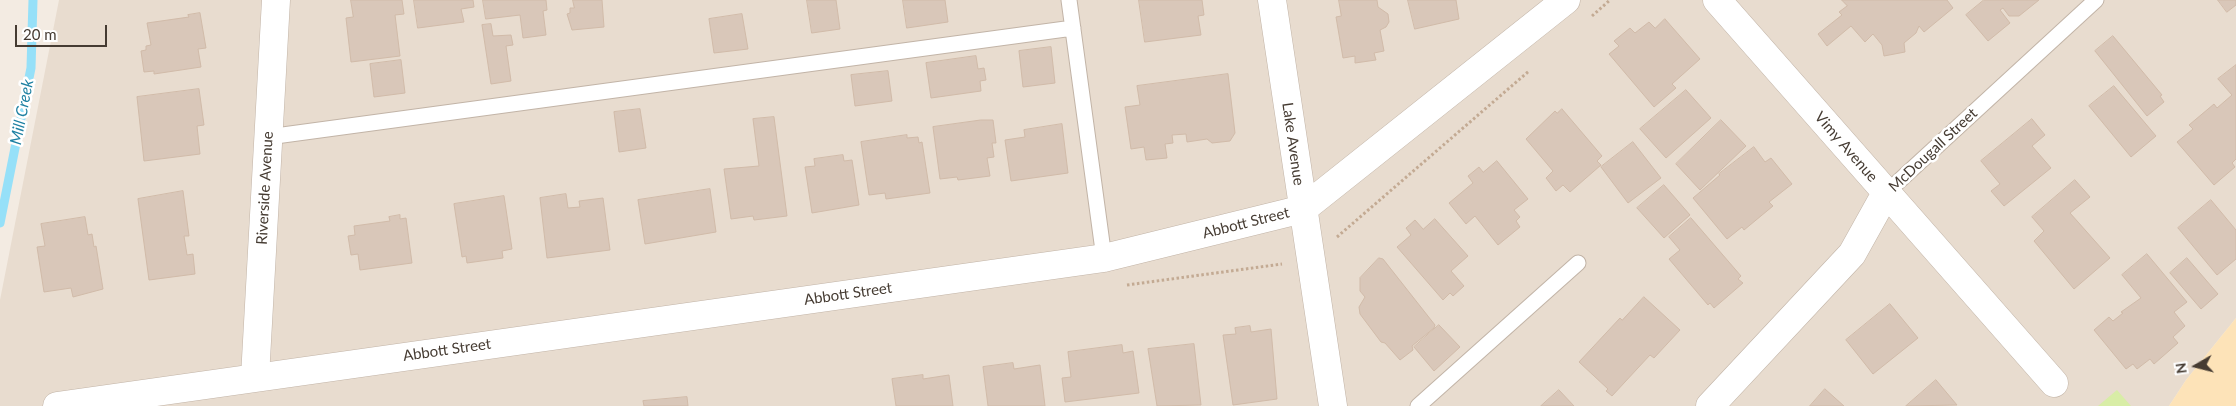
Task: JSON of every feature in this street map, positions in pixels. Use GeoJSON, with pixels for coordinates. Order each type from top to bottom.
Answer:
{"type":"FeatureCollection","features":[{"type":"Feature","properties":{"kind":"street","name":"Riverside Avenue"},"geometry":{"type":"LineString","coordinates":[[255,377],[276,0]]}},
{"type":"Feature","properties":{"kind":"street","name":"Lake Avenue"},"geometry":{"type":"LineString","coordinates":[[1272,0],[1333,406]]}},
{"type":"Feature","properties":{"kind":"street","name":"Abbott Street"},"geometry":{"type":"LineString","coordinates":[[57,406],[148,400],[255,377],[1104,258],[1302,208],[1566,0]]}},
{"type":"Feature","properties":{"kind":"street","name":"Vimy Avenue"},"geometry":{"type":"LineString","coordinates":[[1717,0],[2054,383]]}},
{"type":"Feature","properties":{"kind":"street","name":"McDougall Street"},"geometry":{"type":"LineString","coordinates":[[1710,406],[1852,254],[1886,193]]}},
{"type":"Feature","properties":{"kind":"lane"},"geometry":{"type":"LineString","coordinates":[[1069,0],[1104,258]]}},
{"type":"Feature","properties":{"kind":"lane","name":"McDougall Street"},"geometry":{"type":"LineString","coordinates":[[1886,193],[2096,0]]}},
{"type":"Feature","properties":{"kind":"lane"},"geometry":{"type":"LineString","coordinates":[[268,137],[1073,28]]}},
{"type":"Feature","properties":{"kind":"lane"},"geometry":{"type":"LineString","coordinates":[[1418,406],[1578,263]]}},
{"type":"Feature","properties":{"kind":"shaded area"},"geometry":{"type":"Polygon","coordinates":[[[59,0],[2236,0],[2236,318],[2186,380],[2169,406],[0,406],[0,300],[59,0]]]}},
{"type":"Feature","properties":{"kind":"green space"},"geometry":{"type":"Polygon","coordinates":[[[2117,390],[2131,406],[2098,406],[2117,390]]]}},
{"type":"Feature","properties":{"kind":"sand"},"geometry":{"type":"Polygon","coordinates":[[[2236,318],[2236,406],[2169,406],[2186,380],[2236,318]]]}},
{"type":"Feature","properties":{"kind":"building"},"geometry":{"type":"Polygon","coordinates":[[[351,0],[402,0],[404,14],[395,15],[400,56],[351,62],[346,18],[353,17],[351,0]]]}},
{"type":"Feature","properties":{"kind":"building"},"geometry":{"type":"Polygon","coordinates":[[[414,0],[473,0],[474,7],[461,9],[464,22],[418,28],[414,0]]]}},
{"type":"Feature","properties":{"kind":"building"},"geometry":{"type":"Polygon","coordinates":[[[483,0],[546,0],[547,10],[543,11],[546,35],[523,38],[520,15],[486,19],[483,0]]]}},
{"type":"Feature","properties":{"kind":"building"},"geometry":{"type":"Polygon","coordinates":[[[573,0],[602,0],[604,27],[572,30],[567,14],[570,13],[570,8],[574,8],[573,0]]]}},
{"type":"Feature","properties":{"kind":"building"},"geometry":{"type":"Polygon","coordinates":[[[807,0],[836,0],[840,29],[812,33],[807,0]]]}},
{"type":"Feature","properties":{"kind":"building"},"geometry":{"type":"Polygon","coordinates":[[[903,0],[945,0],[948,22],[907,28],[903,0]]]}},
{"type":"Feature","properties":{"kind":"building"},"geometry":{"type":"Polygon","coordinates":[[[1139,0],[1202,0],[1204,15],[1198,16],[1201,35],[1145,42],[1139,0]]]}},
{"type":"Feature","properties":{"kind":"building"},"geometry":{"type":"Polygon","coordinates":[[[1339,0],[1377,0],[1378,7],[1388,14],[1389,22],[1386,27],[1380,30],[1384,51],[1374,53],[1376,60],[1355,63],[1355,56],[1343,58],[1336,17],[1341,16],[1339,0]]]}},
{"type":"Feature","properties":{"kind":"building"},"geometry":{"type":"Polygon","coordinates":[[[1408,0],[1456,0],[1459,19],[1415,29],[1408,0]]]}},
{"type":"Feature","properties":{"kind":"building"},"geometry":{"type":"Polygon","coordinates":[[[1842,0],[1947,0],[1953,8],[1924,32],[1919,26],[1916,33],[1904,43],[1905,52],[1884,56],[1882,45],[1873,34],[1865,42],[1851,26],[1827,46],[1818,34],[1842,15],[1839,12],[1847,6],[1842,0]]]}},
{"type":"Feature","properties":{"kind":"building"},"geometry":{"type":"Polygon","coordinates":[[[1984,0],[2039,0],[2019,16],[2009,16],[2003,8],[2000,10],[2010,23],[1988,41],[1966,15],[1984,0]]]}},
{"type":"Feature","properties":{"kind":"building"},"geometry":{"type":"Polygon","coordinates":[[[2218,0],[2236,0],[2236,5],[2227,12],[2218,0]]]}},
{"type":"Feature","properties":{"kind":"building"},"geometry":{"type":"Polygon","coordinates":[[[200,13],[206,48],[198,49],[201,67],[154,74],[154,71],[144,72],[141,51],[146,50],[146,46],[151,45],[147,23],[189,17],[188,15],[200,13]]]}},
{"type":"Feature","properties":{"kind":"building"},"geometry":{"type":"Polygon","coordinates":[[[742,14],[748,49],[714,53],[709,19],[742,14]]]}},
{"type":"Feature","properties":{"kind":"building"},"geometry":{"type":"Polygon","coordinates":[[[1665,19],[1700,59],[1672,84],[1676,88],[1654,107],[1609,54],[1619,46],[1614,41],[1630,28],[1635,33],[1649,22],[1655,28],[1665,19]]]}},
{"type":"Feature","properties":{"kind":"building"},"geometry":{"type":"Polygon","coordinates":[[[491,24],[493,36],[511,35],[513,45],[506,46],[511,81],[491,84],[482,25],[491,24]]]}},
{"type":"Feature","properties":{"kind":"building"},"geometry":{"type":"Polygon","coordinates":[[[2113,36],[2162,95],[2160,96],[2164,102],[2147,116],[2095,51],[2113,36]]]}},
{"type":"Feature","properties":{"kind":"building"},"geometry":{"type":"Polygon","coordinates":[[[1051,47],[1055,83],[1023,87],[1019,51],[1051,47]]]}},
{"type":"Feature","properties":{"kind":"building"},"geometry":{"type":"Polygon","coordinates":[[[976,56],[978,69],[984,68],[986,80],[980,81],[981,91],[931,98],[926,63],[976,56]]]}},
{"type":"Feature","properties":{"kind":"building"},"geometry":{"type":"Polygon","coordinates":[[[401,60],[405,93],[374,97],[370,64],[401,60]]]}},
{"type":"Feature","properties":{"kind":"building"},"geometry":{"type":"Polygon","coordinates":[[[2236,65],[2236,159],[2232,163],[2235,167],[2214,185],[2177,142],[2193,129],[2189,125],[2214,104],[2217,108],[2232,95],[2218,79],[2236,65]]]}},
{"type":"Feature","properties":{"kind":"building"},"geometry":{"type":"Polygon","coordinates":[[[888,71],[892,101],[855,106],[851,75],[888,71]]]}},
{"type":"Feature","properties":{"kind":"building"},"geometry":{"type":"Polygon","coordinates":[[[1228,74],[1235,133],[1230,141],[1212,143],[1207,139],[1187,142],[1186,134],[1172,135],[1173,143],[1165,144],[1167,158],[1146,160],[1144,147],[1131,149],[1125,107],[1140,105],[1137,86],[1228,74]]]}},
{"type":"Feature","properties":{"kind":"building"},"geometry":{"type":"Polygon","coordinates":[[[2114,86],[2156,136],[2131,157],[2089,106],[2114,86]]]}},
{"type":"Feature","properties":{"kind":"building"},"geometry":{"type":"Polygon","coordinates":[[[199,89],[204,125],[197,126],[200,154],[144,161],[137,97],[199,89]]]}},
{"type":"Feature","properties":{"kind":"building"},"geometry":{"type":"Polygon","coordinates":[[[1686,90],[1711,118],[1666,158],[1640,129],[1686,90]]]}},
{"type":"Feature","properties":{"kind":"building"},"geometry":{"type":"Polygon","coordinates":[[[640,109],[646,148],[619,152],[614,112],[640,109]]]}},
{"type":"Feature","properties":{"kind":"building"},"geometry":{"type":"Polygon","coordinates":[[[1562,109],[1602,156],[1597,161],[1601,165],[1570,192],[1563,185],[1556,191],[1546,178],[1553,171],[1526,139],[1555,111],[1557,113],[1562,109]]]}},
{"type":"Feature","properties":{"kind":"building"},"geometry":{"type":"Polygon","coordinates":[[[774,117],[787,216],[754,220],[753,216],[731,219],[724,169],[759,166],[753,119],[774,117]]]}},
{"type":"Feature","properties":{"kind":"building"},"geometry":{"type":"Polygon","coordinates":[[[2032,119],[2045,135],[2032,146],[2051,168],[2004,206],[1991,191],[2000,184],[1981,161],[2032,119]]]}},
{"type":"Feature","properties":{"kind":"building"},"geometry":{"type":"Polygon","coordinates":[[[993,120],[996,143],[992,143],[994,157],[987,158],[990,176],[958,180],[957,177],[940,179],[933,127],[993,120]]]}},
{"type":"Feature","properties":{"kind":"building"},"geometry":{"type":"Polygon","coordinates":[[[1721,120],[1746,146],[1700,190],[1676,164],[1721,120]]]}},
{"type":"Feature","properties":{"kind":"building"},"geometry":{"type":"Polygon","coordinates":[[[1062,124],[1068,173],[1011,181],[1005,140],[1025,137],[1024,130],[1062,124]]]}},
{"type":"Feature","properties":{"kind":"building"},"geometry":{"type":"Polygon","coordinates":[[[907,135],[907,138],[918,137],[919,143],[922,142],[930,193],[886,199],[885,193],[869,195],[861,142],[907,135]]]}},
{"type":"Feature","properties":{"kind":"building"},"geometry":{"type":"Polygon","coordinates":[[[1633,142],[1661,178],[1628,203],[1601,167],[1633,142]]]}},
{"type":"Feature","properties":{"kind":"building"},"geometry":{"type":"Polygon","coordinates":[[[1754,147],[1765,162],[1771,158],[1792,184],[1769,202],[1773,206],[1744,230],[1742,227],[1727,239],[1693,198],[1719,174],[1754,147]]]}},
{"type":"Feature","properties":{"kind":"building"},"geometry":{"type":"Polygon","coordinates":[[[843,155],[844,161],[852,160],[859,205],[812,213],[805,167],[815,166],[814,159],[843,155]]]}},
{"type":"Feature","properties":{"kind":"building"},"geometry":{"type":"Polygon","coordinates":[[[1497,161],[1528,199],[1514,210],[1520,217],[1516,221],[1520,227],[1498,245],[1475,216],[1466,224],[1449,203],[1473,183],[1468,176],[1479,167],[1483,172],[1497,161]]]}},
{"type":"Feature","properties":{"kind":"building"},"geometry":{"type":"Polygon","coordinates":[[[2075,180],[2090,197],[2070,213],[2110,258],[2074,289],[2034,241],[2044,231],[2032,217],[2075,180]]]}},
{"type":"Feature","properties":{"kind":"building"},"geometry":{"type":"Polygon","coordinates":[[[1664,185],[1690,215],[1664,238],[1637,208],[1664,185]]]}},
{"type":"Feature","properties":{"kind":"building"},"geometry":{"type":"Polygon","coordinates":[[[710,189],[716,232],[645,244],[638,200],[710,189]]]}},
{"type":"Feature","properties":{"kind":"building"},"geometry":{"type":"Polygon","coordinates":[[[183,191],[189,236],[184,236],[187,255],[193,254],[195,274],[149,280],[138,199],[183,191]]]}},
{"type":"Feature","properties":{"kind":"building"},"geometry":{"type":"Polygon","coordinates":[[[566,194],[568,208],[580,207],[579,201],[603,198],[610,250],[547,258],[540,198],[566,194]]]}},
{"type":"Feature","properties":{"kind":"building"},"geometry":{"type":"Polygon","coordinates":[[[504,196],[512,249],[502,251],[503,258],[467,263],[466,256],[462,257],[454,204],[504,196]]]}},
{"type":"Feature","properties":{"kind":"building"},"geometry":{"type":"Polygon","coordinates":[[[2211,200],[2236,230],[2236,259],[2217,275],[2178,228],[2211,200]]]}},
{"type":"Feature","properties":{"kind":"building"},"geometry":{"type":"Polygon","coordinates":[[[400,215],[400,219],[406,218],[412,263],[360,270],[358,254],[351,255],[348,236],[355,235],[354,226],[390,221],[389,217],[400,215]]]}},
{"type":"Feature","properties":{"kind":"building"},"geometry":{"type":"Polygon","coordinates":[[[85,217],[88,235],[92,234],[94,247],[96,246],[103,289],[73,297],[71,288],[44,292],[37,247],[45,246],[41,224],[85,217]]]}},
{"type":"Feature","properties":{"kind":"building"},"geometry":{"type":"Polygon","coordinates":[[[1691,218],[1741,276],[1738,279],[1743,283],[1714,308],[1710,303],[1708,305],[1669,259],[1680,250],[1669,237],[1691,218]]]}},
{"type":"Feature","properties":{"kind":"building"},"geometry":{"type":"Polygon","coordinates":[[[1435,219],[1468,256],[1451,271],[1464,286],[1453,296],[1450,293],[1443,300],[1397,247],[1411,235],[1406,228],[1415,220],[1423,229],[1435,219]]]}},
{"type":"Feature","properties":{"kind":"building"},"geometry":{"type":"Polygon","coordinates":[[[2147,254],[2187,302],[2174,312],[2185,326],[2173,337],[2178,343],[2154,364],[2150,359],[2137,369],[2133,364],[2126,369],[2094,330],[2109,317],[2113,321],[2123,313],[2121,312],[2141,298],[2122,275],[2147,254]]]}},
{"type":"Feature","properties":{"kind":"building"},"geometry":{"type":"Polygon","coordinates":[[[1379,258],[1383,259],[1435,325],[1434,328],[1412,346],[1413,350],[1400,360],[1385,343],[1381,342],[1360,314],[1359,307],[1365,297],[1360,291],[1360,278],[1379,258]]]}},
{"type":"Feature","properties":{"kind":"building"},"geometry":{"type":"Polygon","coordinates":[[[2187,258],[2218,294],[2201,309],[2170,273],[2187,258]]]}},
{"type":"Feature","properties":{"kind":"building"},"geometry":{"type":"Polygon","coordinates":[[[1644,297],[1680,330],[1654,358],[1650,355],[1612,396],[1606,391],[1608,389],[1579,362],[1620,318],[1622,320],[1644,297]]]}},
{"type":"Feature","properties":{"kind":"building"},"geometry":{"type":"Polygon","coordinates":[[[1890,304],[1918,338],[1873,374],[1846,340],[1890,304]]]}},
{"type":"Feature","properties":{"kind":"building"},"geometry":{"type":"Polygon","coordinates":[[[1439,325],[1460,347],[1434,371],[1414,347],[1439,325]]]}},
{"type":"Feature","properties":{"kind":"building"},"geometry":{"type":"Polygon","coordinates":[[[1250,326],[1251,332],[1271,329],[1277,399],[1233,405],[1223,335],[1236,334],[1235,328],[1250,326]]]}},
{"type":"Feature","properties":{"kind":"building"},"geometry":{"type":"Polygon","coordinates":[[[1194,344],[1201,405],[1157,406],[1148,349],[1194,344]]]}},
{"type":"Feature","properties":{"kind":"building"},"geometry":{"type":"Polygon","coordinates":[[[1122,345],[1123,353],[1133,351],[1139,393],[1065,402],[1062,378],[1071,377],[1068,352],[1122,345]]]}},
{"type":"Feature","properties":{"kind":"building"},"geometry":{"type":"Polygon","coordinates":[[[1013,363],[1014,369],[1040,365],[1045,406],[988,406],[983,367],[1013,363]]]}},
{"type":"Feature","properties":{"kind":"building"},"geometry":{"type":"Polygon","coordinates":[[[923,375],[923,379],[949,375],[953,406],[896,406],[892,379],[923,375]]]}},
{"type":"Feature","properties":{"kind":"building"},"geometry":{"type":"Polygon","coordinates":[[[1936,380],[1957,405],[1906,406],[1936,380]]]}},
{"type":"Feature","properties":{"kind":"building"},"geometry":{"type":"Polygon","coordinates":[[[1825,389],[1844,406],[1810,406],[1825,389]]]}},
{"type":"Feature","properties":{"kind":"building"},"geometry":{"type":"Polygon","coordinates":[[[1559,390],[1574,406],[1541,406],[1559,390]]]}},
{"type":"Feature","properties":{"kind":"building"},"geometry":{"type":"Polygon","coordinates":[[[687,397],[688,406],[644,406],[643,401],[687,397]]]}},
{"type":"Feature","properties":{"kind":"waterway","name":"Mill Creek"},"geometry":{"type":"LineString","coordinates":[[0,223],[31,68],[33,0]]}}]}
